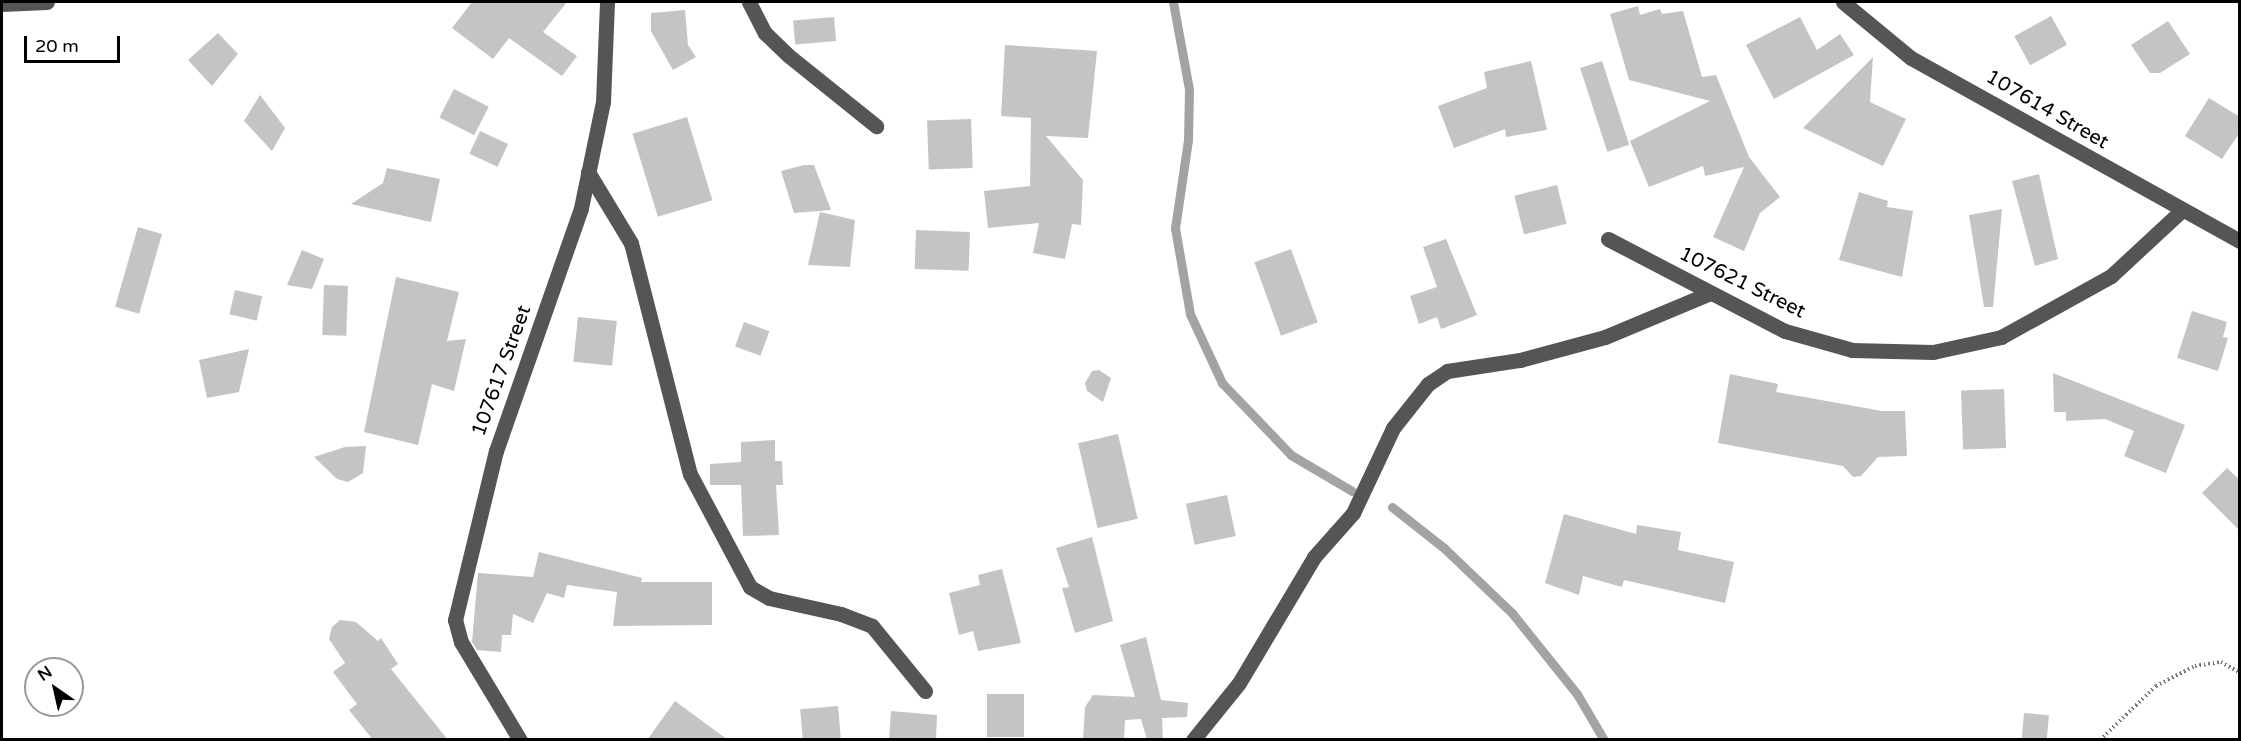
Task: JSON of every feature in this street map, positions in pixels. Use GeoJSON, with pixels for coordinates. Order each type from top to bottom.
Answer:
{"type":"FeatureCollection","features":[{"type":"Feature","properties":{"kind":"street"},"geometry":{"type":"LineString","coordinates":[[2,4],[47,2]]}},
{"type":"Feature","properties":{"kind":"street","name":"107617 Street"},"geometry":{"type":"LineString","coordinates":[[520,740],[461,642],[455,620],[496,451],[581,208],[603,102],[607,2]]}},
{"type":"Feature","properties":{"kind":"street"},"geometry":{"type":"LineString","coordinates":[[749,2],[765,33],[789,56],[876,126]]}},
{"type":"Feature","properties":{"kind":"street","name":"107614 Street"},"geometry":{"type":"LineString","coordinates":[[1843,2],[1911,58],[2181,211],[2240,241]]}},
{"type":"Feature","properties":{"kind":"street"},"geometry":{"type":"LineString","coordinates":[[588,172],[631,243],[690,474],[750,587],[764,596],[841,614],[872,626],[925,691]]}},
{"type":"Feature","properties":{"kind":"street","name":"107621 Street"},"geometry":{"type":"LineString","coordinates":[[1608,239],[1785,331],[1852,350],[1933,352],[2001,337],[2111,276],[2181,211]]}},
{"type":"Feature","properties":{"kind":"street"},"geometry":{"type":"LineString","coordinates":[[1193,740],[1239,682],[1314,557],[1353,513],[1393,428],[1428,384],[1447,371],[1520,360],[1605,338],[1710,293]]}},
{"type":"Feature","properties":{"kind":"path"},"geometry":{"type":"LineString","coordinates":[[2100,740],[2156,686],[2194,666],[2221,662],[2240,673]]}},
{"type":"Feature","properties":{"kind":"building"},"geometry":{"type":"Polygon","coordinates":[[[472,2],[567,2],[543,32],[577,56],[562,76],[509,38],[493,59],[452,28],[472,2]]]}},
{"type":"Feature","properties":{"kind":"building"},"geometry":{"type":"Polygon","coordinates":[[[1638,6],[1640,15],[1660,9],[1662,14],[1683,11],[1702,77],[1716,75],[1749,157],[1780,197],[1760,213],[1744,251],[1713,237],[1744,167],[1705,176],[1703,166],[1649,187],[1630,141],[1710,101],[1629,80],[1610,14],[1638,6]]]}},
{"type":"Feature","properties":{"kind":"building"},"geometry":{"type":"Polygon","coordinates":[[[685,10],[688,45],[696,57],[673,70],[651,31],[651,13],[685,10]]]}},
{"type":"Feature","properties":{"kind":"building"},"geometry":{"type":"Polygon","coordinates":[[[2051,16],[2067,45],[2030,65],[2014,36],[2051,16]]]}},
{"type":"Feature","properties":{"kind":"building"},"geometry":{"type":"Polygon","coordinates":[[[834,17],[836,41],[795,44],[793,21],[834,17]]]}},
{"type":"Feature","properties":{"kind":"building"},"geometry":{"type":"Polygon","coordinates":[[[1800,17],[1817,50],[1840,34],[1854,55],[1774,99],[1746,45],[1800,17]]]}},
{"type":"Feature","properties":{"kind":"building"},"geometry":{"type":"Polygon","coordinates":[[[2168,21],[2190,54],[2160,73],[2150,73],[2131,45],[2168,21]]]}},
{"type":"Feature","properties":{"kind":"building"},"geometry":{"type":"Polygon","coordinates":[[[218,33],[238,54],[212,86],[188,60],[218,33]]]}},
{"type":"Feature","properties":{"kind":"building"},"geometry":{"type":"Polygon","coordinates":[[[1005,45],[1097,51],[1088,138],[1046,136],[1083,180],[1081,225],[1072,224],[1065,259],[1033,253],[1039,223],[988,228],[984,191],[1030,186],[1031,118],[1001,116],[1005,45]]]}},
{"type":"Feature","properties":{"kind":"building"},"geometry":{"type":"Polygon","coordinates":[[[1873,57],[1870,102],[1906,119],[1883,166],[1803,128],[1873,57]]]}},
{"type":"Feature","properties":{"kind":"building"},"geometry":{"type":"Polygon","coordinates":[[[1531,61],[1547,130],[1506,137],[1505,129],[1454,148],[1438,106],[1487,88],[1484,72],[1531,61]]]}},
{"type":"Feature","properties":{"kind":"building"},"geometry":{"type":"Polygon","coordinates":[[[1602,61],[1629,145],[1607,152],[1580,68],[1602,61]]]}},
{"type":"Feature","properties":{"kind":"building"},"geometry":{"type":"Polygon","coordinates":[[[454,89],[489,107],[474,135],[439,118],[454,89]]]}},
{"type":"Feature","properties":{"kind":"building"},"geometry":{"type":"Polygon","coordinates":[[[260,95],[285,128],[272,151],[244,121],[260,95]]]}},
{"type":"Feature","properties":{"kind":"building"},"geometry":{"type":"Polygon","coordinates":[[[2209,98],[2240,117],[2240,132],[2222,159],[2185,136],[2209,98]]]}},
{"type":"Feature","properties":{"kind":"building"},"geometry":{"type":"Polygon","coordinates":[[[687,117],[712,200],[658,217],[632,134],[687,117]]]}},
{"type":"Feature","properties":{"kind":"building"},"geometry":{"type":"Polygon","coordinates":[[[971,119],[973,168],[929,170],[927,121],[971,119]]]}},
{"type":"Feature","properties":{"kind":"building"},"geometry":{"type":"Polygon","coordinates":[[[480,131],[508,144],[498,167],[469,154],[480,131]]]}},
{"type":"Feature","properties":{"kind":"building"},"geometry":{"type":"Polygon","coordinates":[[[814,165],[831,210],[794,213],[781,171],[814,165]]]}},
{"type":"Feature","properties":{"kind":"building"},"geometry":{"type":"Polygon","coordinates":[[[387,168],[440,179],[431,222],[351,204],[383,183],[387,168]]]}},
{"type":"Feature","properties":{"kind":"building"},"geometry":{"type":"Polygon","coordinates":[[[2039,174],[2058,259],[2035,266],[2012,181],[2039,174]]]}},
{"type":"Feature","properties":{"kind":"building"},"geometry":{"type":"Polygon","coordinates":[[[1557,185],[1567,224],[1524,234],[1514,196],[1557,185]]]}},
{"type":"Feature","properties":{"kind":"building"},"geometry":{"type":"Polygon","coordinates":[[[1859,192],[1888,201],[1887,207],[1913,211],[1902,277],[1839,260],[1859,192]]]}},
{"type":"Feature","properties":{"kind":"building"},"geometry":{"type":"Polygon","coordinates":[[[2002,209],[1993,307],[1984,307],[1969,215],[2002,209]]]}},
{"type":"Feature","properties":{"kind":"building"},"geometry":{"type":"Polygon","coordinates":[[[820,212],[855,220],[850,267],[808,265],[820,212]]]}},
{"type":"Feature","properties":{"kind":"building"},"geometry":{"type":"Polygon","coordinates":[[[138,227],[162,234],[139,314],[115,307],[138,227]]]}},
{"type":"Feature","properties":{"kind":"building"},"geometry":{"type":"Polygon","coordinates":[[[916,230],[970,232],[969,271],[915,269],[916,230]]]}},
{"type":"Feature","properties":{"kind":"building"},"geometry":{"type":"Polygon","coordinates":[[[1446,239],[1477,315],[1441,329],[1437,317],[1419,324],[1410,296],[1437,287],[1423,247],[1446,239]]]}},
{"type":"Feature","properties":{"kind":"building"},"geometry":{"type":"Polygon","coordinates":[[[1291,249],[1318,322],[1281,336],[1254,262],[1291,249]]]}},
{"type":"Feature","properties":{"kind":"building"},"geometry":{"type":"Polygon","coordinates":[[[302,250],[324,259],[312,289],[287,285],[302,250]]]}},
{"type":"Feature","properties":{"kind":"building"},"geometry":{"type":"Polygon","coordinates":[[[396,277],[459,292],[447,341],[466,339],[454,391],[432,384],[418,445],[364,432],[396,277]]]}},
{"type":"Feature","properties":{"kind":"building"},"geometry":{"type":"Polygon","coordinates":[[[324,285],[348,286],[346,336],[322,335],[324,285]]]}},
{"type":"Feature","properties":{"kind":"building"},"geometry":{"type":"Polygon","coordinates":[[[235,290],[262,296],[257,321],[229,314],[235,290]]]}},
{"type":"Feature","properties":{"kind":"building"},"geometry":{"type":"Polygon","coordinates":[[[2192,311],[2227,322],[2223,337],[2228,338],[2218,371],[2177,358],[2192,311]]]}},
{"type":"Feature","properties":{"kind":"building"},"geometry":{"type":"Polygon","coordinates":[[[578,317],[617,321],[612,366],[573,362],[578,317]]]}},
{"type":"Feature","properties":{"kind":"building"},"geometry":{"type":"Polygon","coordinates":[[[744,322],[769,331],[760,356],[735,346],[744,322]]]}},
{"type":"Feature","properties":{"kind":"building"},"geometry":{"type":"Polygon","coordinates":[[[249,349],[239,392],[207,398],[199,360],[249,349]]]}},
{"type":"Feature","properties":{"kind":"building"},"geometry":{"type":"Polygon","coordinates":[[[1099,370],[1111,378],[1103,402],[1087,391],[1085,383],[1092,371],[1099,370]]]}},
{"type":"Feature","properties":{"kind":"building"},"geometry":{"type":"Polygon","coordinates":[[[2053,373],[2185,425],[2166,473],[2124,456],[2134,431],[2105,419],[2066,421],[2066,412],[2054,412],[2053,373]]]}},
{"type":"Feature","properties":{"kind":"building"},"geometry":{"type":"Polygon","coordinates":[[[1730,374],[1778,384],[1776,392],[1882,411],[1905,411],[1907,456],[1878,457],[1861,476],[1853,477],[1843,466],[1718,443],[1730,374]]]}},
{"type":"Feature","properties":{"kind":"building"},"geometry":{"type":"Polygon","coordinates":[[[2004,389],[2006,448],[1963,449],[1961,391],[2004,389]]]}},
{"type":"Feature","properties":{"kind":"building"},"geometry":{"type":"Polygon","coordinates":[[[1118,434],[1138,519],[1098,528],[1078,443],[1118,434]]]}},
{"type":"Feature","properties":{"kind":"building"},"geometry":{"type":"Polygon","coordinates":[[[775,440],[775,461],[782,461],[783,485],[776,485],[779,535],[743,536],[741,485],[710,485],[710,464],[741,462],[741,442],[775,440]]]}},
{"type":"Feature","properties":{"kind":"building"},"geometry":{"type":"Polygon","coordinates":[[[366,446],[363,473],[348,482],[337,479],[314,457],[345,447],[366,446]]]}},
{"type":"Feature","properties":{"kind":"building"},"geometry":{"type":"Polygon","coordinates":[[[2227,468],[2240,480],[2240,531],[2202,493],[2227,468]]]}},
{"type":"Feature","properties":{"kind":"building"},"geometry":{"type":"Polygon","coordinates":[[[1227,495],[1236,536],[1195,545],[1186,504],[1227,495]]]}},
{"type":"Feature","properties":{"kind":"building"},"geometry":{"type":"Polygon","coordinates":[[[1564,514],[1636,534],[1637,525],[1681,532],[1678,550],[1734,562],[1725,603],[1624,580],[1622,587],[1583,576],[1579,595],[1545,583],[1564,514]]]}},
{"type":"Feature","properties":{"kind":"building"},"geometry":{"type":"Polygon","coordinates":[[[1092,537],[1113,621],[1075,633],[1062,588],[1069,587],[1056,548],[1092,537]]]}},
{"type":"Feature","properties":{"kind":"building"},"geometry":{"type":"Polygon","coordinates":[[[539,552],[642,578],[641,582],[712,582],[712,625],[613,626],[617,592],[567,585],[564,598],[547,593],[533,623],[513,614],[511,635],[502,635],[501,652],[477,650],[472,642],[478,573],[533,577],[539,552]]]}},
{"type":"Feature","properties":{"kind":"building"},"geometry":{"type":"Polygon","coordinates":[[[1002,569],[1021,643],[978,651],[973,631],[959,635],[949,593],[980,585],[978,575],[1002,569]]]}},
{"type":"Feature","properties":{"kind":"building"},"geometry":{"type":"Polygon","coordinates":[[[340,620],[356,622],[378,641],[381,638],[398,664],[391,669],[448,740],[373,740],[349,710],[357,704],[333,672],[345,663],[329,639],[332,627],[340,620]]]}},
{"type":"Feature","properties":{"kind":"building"},"geometry":{"type":"Polygon","coordinates":[[[1146,637],[1161,700],[1188,703],[1187,717],[1162,718],[1163,740],[1147,740],[1141,719],[1125,720],[1124,740],[1083,740],[1085,707],[1093,695],[1135,697],[1120,645],[1146,637]]]}},
{"type":"Feature","properties":{"kind":"building"},"geometry":{"type":"Polygon","coordinates":[[[987,694],[1024,694],[1024,737],[987,737],[987,694]]]}},
{"type":"Feature","properties":{"kind":"building"},"geometry":{"type":"Polygon","coordinates":[[[675,701],[728,740],[647,740],[675,701]]]}},
{"type":"Feature","properties":{"kind":"building"},"geometry":{"type":"Polygon","coordinates":[[[838,706],[841,740],[803,740],[800,709],[838,706]]]}},
{"type":"Feature","properties":{"kind":"building"},"geometry":{"type":"Polygon","coordinates":[[[891,711],[937,715],[936,740],[889,740],[891,711]]]}},
{"type":"Feature","properties":{"kind":"building"},"geometry":{"type":"Polygon","coordinates":[[[2024,713],[2049,715],[2047,740],[2022,740],[2024,713]]]}},
{"type":"Feature","properties":{"kind":"waterway"},"geometry":{"type":"LineString","coordinates":[[1173,2],[1189,89],[1188,140],[1175,228],[1190,314],[1222,383],[1291,455],[1352,491]]}},
{"type":"Feature","properties":{"kind":"waterway"},"geometry":{"type":"LineString","coordinates":[[1392,507],[1444,548],[1512,613],[1577,694],[1604,740]]}}]}
